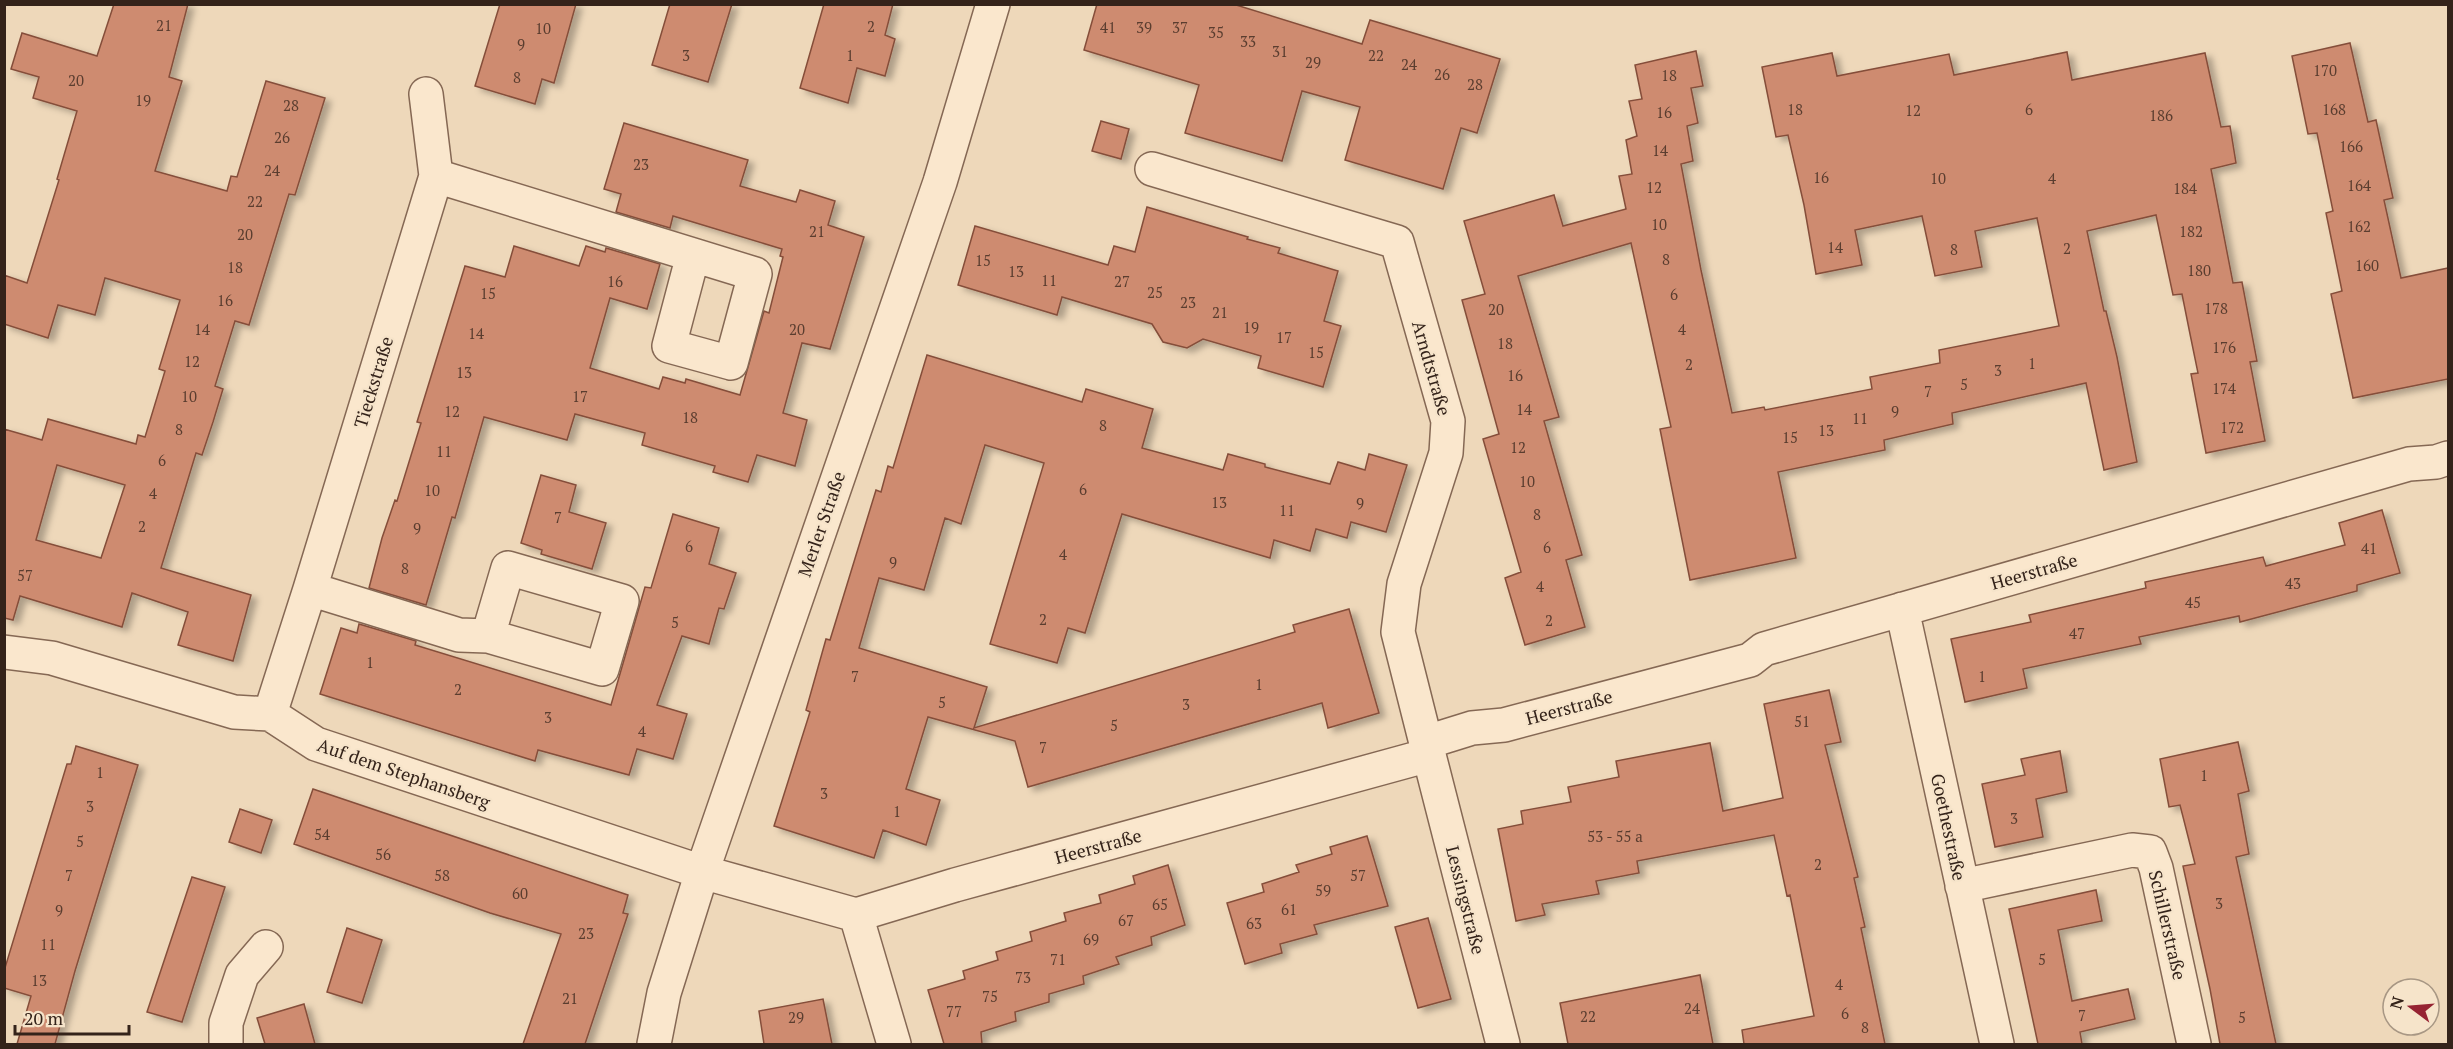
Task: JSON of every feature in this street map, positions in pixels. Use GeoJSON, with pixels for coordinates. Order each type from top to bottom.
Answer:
{"type":"FeatureCollection","features":[{"type":"Feature","properties":{"kind":"street","name":"Merler Straße"},"geometry":{"type":"LineString","coordinates":[[654,1044],[663,993],[702,872],[940,182],[993,4]]}},
{"type":"Feature","properties":{"kind":"street","name":"Tieckstraße"},"geometry":{"type":"LineString","coordinates":[[270,714],[436,176],[426,94]]}},
{"type":"Feature","properties":{"kind":"street","name":"Arndtstraße"},"geometry":{"type":"LineString","coordinates":[[1152,169],[1397,242],[1448,421],[1446,453],[1404,584],[1398,632],[1428,748]]}},
{"type":"Feature","properties":{"kind":"street"},"geometry":{"type":"LineString","coordinates":[[436,176],[693,255]]}},
{"type":"Feature","properties":{"kind":"street","name":"Heerstraße"},"geometry":{"type":"LineString","coordinates":[[856,915],[1428,748],[1472,728],[1504,725],[1750,660],[1764,649],[1902,609],[2409,464],[2436,462],[2448,458]]}},
{"type":"Feature","properties":{"kind":"street"},"geometry":{"type":"LineString","coordinates":[[310,589],[459,635],[488,636]]}},
{"type":"Feature","properties":{"kind":"street","name":"Goethestraße"},"geometry":{"type":"LineString","coordinates":[[1902,609],[1997,1044]]}},
{"type":"Feature","properties":{"kind":"street","name":"Auf dem Stephansberg"},"geometry":{"type":"LineString","coordinates":[[4,652],[52,658],[234,712],[270,714],[316,744],[702,872]]}},
{"type":"Feature","properties":{"kind":"street","name":"Lessingstraße"},"geometry":{"type":"LineString","coordinates":[[1428,748],[1503,1044]]}},
{"type":"Feature","properties":{"kind":"street","name":"Schillerstraße"},"geometry":{"type":"LineString","coordinates":[[1962,886],[2132,850],[2150,852],[2156,868],[2194,1044]]}},
{"type":"Feature","properties":{"kind":"street"},"geometry":{"type":"LineString","coordinates":[[702,872],[856,915],[894,1044]]}},
{"type":"Feature","properties":{"kind":"street"},"geometry":{"type":"LineString","coordinates":[[226,1044],[226,1023],[242,975],[266,947]]}},
{"type":"Feature","properties":{"kind":"building"},"geometry":{"type":"Polygon","coordinates":[[[114,4],[188,4],[169,77],[182,81],[155,171],[227,191],[231,176],[237,177],[266,81],[325,98],[295,195],[289,194],[249,325],[235,321],[215,386],[223,389],[202,455],[196,453],[161,568],[251,595],[233,661],[178,645],[188,612],[132,593],[122,627],[20,596],[13,620],[4,618],[4,429],[42,440],[48,419],[136,444],[138,435],[145,437],[165,371],[159,369],[180,300],[105,278],[95,315],[58,305],[48,338],[4,324],[4,275],[27,283],[59,180],[57,179],[77,111],[33,98],[39,77],[11,69],[22,33],[97,56],[114,4]],[[57,465],[36,540],[101,558],[125,485],[57,465]]]}},
{"type":"Feature","properties":{"kind":"building"},"geometry":{"type":"Polygon","coordinates":[[[500,4],[576,4],[554,83],[542,79],[535,104],[475,86],[500,4]]]}},
{"type":"Feature","properties":{"kind":"building"},"geometry":{"type":"Polygon","coordinates":[[[670,4],[732,4],[708,82],[652,65],[670,4]]]}},
{"type":"Feature","properties":{"kind":"building"},"geometry":{"type":"Polygon","coordinates":[[[824,4],[893,4],[885,35],[895,39],[885,76],[857,68],[848,103],[800,88],[824,4]]]}},
{"type":"Feature","properties":{"kind":"building"},"geometry":{"type":"Polygon","coordinates":[[[1097,4],[1233,4],[1362,44],[1370,20],[1500,59],[1477,133],[1461,128],[1443,189],[1345,160],[1360,107],[1302,91],[1282,161],[1185,133],[1199,85],[1084,50],[1097,4]]]}},
{"type":"Feature","properties":{"kind":"building"},"geometry":{"type":"Polygon","coordinates":[[[2350,43],[2368,122],[2376,120],[2393,198],[2384,200],[2401,278],[2448,268],[2448,379],[2353,398],[2331,294],[2342,291],[2326,213],[2333,211],[2317,133],[2308,134],[2292,56],[2350,43]]]}},
{"type":"Feature","properties":{"kind":"building"},"geometry":{"type":"Polygon","coordinates":[[[1696,51],[1703,86],[1691,88],[1698,123],[1687,126],[1693,161],[1681,164],[1732,413],[1764,407],[1765,410],[1872,389],[1870,377],[1940,363],[1939,350],[2059,326],[2037,218],[1975,231],[1982,267],[1935,276],[1922,216],[1855,230],[1862,265],[1816,274],[1804,205],[1788,135],[1776,137],[1762,67],[1832,53],[1837,76],[1949,54],[1954,75],[2067,52],[2072,80],[2205,53],[2221,127],[2230,126],[2236,163],[2211,169],[2233,283],[2242,282],[2257,361],[2250,362],[2265,441],[2206,453],[2191,374],[2198,373],[2182,294],[2173,295],[2156,215],[2087,231],[2104,311],[2106,311],[2117,357],[2137,462],[2104,470],[2086,383],[1952,413],[1953,424],[1884,440],[1885,450],[1778,472],[1796,558],[1690,580],[1660,429],[1671,427],[1631,243],[1518,276],[1559,417],[1544,421],[1582,555],[1566,560],[1585,627],[1525,645],[1505,578],[1521,572],[1483,439],[1499,434],[1462,300],[1485,294],[1464,221],[1554,195],[1563,226],[1626,209],[1619,176],[1632,174],[1626,140],[1637,136],[1629,101],[1642,99],[1635,65],[1696,51]]]}},
{"type":"Feature","properties":{"kind":"building"},"geometry":{"type":"Polygon","coordinates":[[[1101,121],[1129,129],[1121,159],[1092,151],[1101,121]]]}},
{"type":"Feature","properties":{"kind":"building"},"geometry":{"type":"Polygon","coordinates":[[[624,123],[748,160],[740,186],[796,202],[800,190],[835,201],[828,225],[864,237],[830,349],[802,343],[783,413],[807,420],[795,466],[757,455],[748,482],[713,472],[715,466],[642,445],[645,433],[575,414],[567,440],[484,417],[455,518],[452,517],[426,605],[369,588],[382,538],[395,500],[397,501],[421,423],[417,422],[465,266],[505,277],[514,246],[579,266],[586,246],[605,252],[606,248],[660,264],[647,309],[610,298],[590,368],[659,389],[663,377],[685,383],[686,379],[740,395],[764,311],[769,313],[783,257],[780,256],[782,249],[673,216],[670,228],[616,212],[621,194],[604,189],[624,123]]]}},
{"type":"Feature","properties":{"kind":"building"},"geometry":{"type":"Polygon","coordinates":[[[1147,207],[1248,237],[1247,239],[1280,248],[1278,253],[1338,271],[1324,321],[1341,326],[1323,387],[1258,368],[1261,356],[1203,339],[1187,348],[1163,342],[1152,324],[1062,297],[1057,315],[958,285],[975,226],[1108,265],[1114,246],[1135,252],[1147,207]]]}},
{"type":"Feature","properties":{"kind":"building"},"geometry":{"type":"Polygon","coordinates":[[[927,355],[1082,402],[1086,389],[1153,409],[1142,448],[1223,470],[1228,454],[1265,464],[1265,467],[1330,484],[1338,462],[1365,470],[1369,454],[1407,465],[1386,532],[1351,522],[1347,538],[1316,529],[1310,551],[1274,540],[1270,558],[1122,514],[1085,633],[1068,628],[1057,663],[990,644],[1044,463],[985,445],[961,524],[945,518],[924,590],[879,578],[859,648],[987,687],[974,728],[1295,632],[1293,625],[1349,609],[1379,713],[1328,728],[1322,703],[1028,787],[1015,741],[928,717],[906,789],[940,800],[926,845],[883,830],[874,858],[774,826],[810,712],[806,710],[826,639],[830,640],[876,490],[881,492],[888,466],[893,468],[927,355]]]}},
{"type":"Feature","properties":{"kind":"building"},"geometry":{"type":"Polygon","coordinates":[[[541,475],[576,485],[569,512],[606,523],[592,569],[541,554],[542,550],[521,543],[541,475]]]}},
{"type":"Feature","properties":{"kind":"building"},"geometry":{"type":"Polygon","coordinates":[[[2382,510],[2400,573],[2357,585],[2357,591],[2240,622],[2239,616],[2139,637],[2141,644],[2023,669],[2027,688],[1965,702],[1951,639],[2031,622],[2029,615],[2146,588],[2145,582],[2263,557],[2266,566],[2345,545],[2339,523],[2382,510]]]}},
{"type":"Feature","properties":{"kind":"building"},"geometry":{"type":"Polygon","coordinates":[[[673,514],[719,528],[709,564],[736,573],[724,609],[719,608],[709,644],[682,636],[657,705],[687,714],[673,759],[637,749],[629,775],[538,750],[535,761],[320,694],[341,628],[357,633],[359,624],[416,641],[415,645],[611,705],[645,587],[651,588],[673,514]]]}},
{"type":"Feature","properties":{"kind":"building"},"geometry":{"type":"Polygon","coordinates":[[[1829,690],[1841,742],[1825,745],[1858,877],[1854,878],[1865,927],[1861,928],[1885,1044],[1744,1044],[1742,1030],[1814,1016],[1790,895],[1787,896],[1774,835],[1637,861],[1639,873],[1596,881],[1599,894],[1542,904],[1545,915],[1516,921],[1498,829],[1523,824],[1521,811],[1571,802],[1568,787],[1619,777],[1616,761],[1710,743],[1723,811],[1783,798],[1764,704],[1829,690]]]}},
{"type":"Feature","properties":{"kind":"building"},"geometry":{"type":"Polygon","coordinates":[[[2238,742],[2249,791],[2238,794],[2249,854],[2236,857],[2276,1044],[2220,1044],[2183,866],[2195,864],[2180,805],[2169,807],[2160,759],[2238,742]]]}},
{"type":"Feature","properties":{"kind":"building"},"geometry":{"type":"Polygon","coordinates":[[[76,746],[138,765],[55,1044],[17,1044],[31,996],[4,988],[4,971],[67,764],[71,764],[76,746]]]}},
{"type":"Feature","properties":{"kind":"building"},"geometry":{"type":"Polygon","coordinates":[[[2060,751],[2067,792],[2036,799],[2043,837],[1995,847],[1982,784],[2025,775],[2021,759],[2060,751]]]}},
{"type":"Feature","properties":{"kind":"building"},"geometry":{"type":"Polygon","coordinates":[[[313,789],[628,895],[623,913],[628,914],[585,1044],[523,1044],[561,934],[490,913],[294,844],[313,789]]]}},
{"type":"Feature","properties":{"kind":"building"},"geometry":{"type":"Polygon","coordinates":[[[240,809],[272,820],[261,853],[229,842],[240,809]]]}},
{"type":"Feature","properties":{"kind":"building"},"geometry":{"type":"Polygon","coordinates":[[[1367,836],[1388,906],[1314,925],[1317,934],[1280,944],[1282,953],[1245,964],[1227,903],[1264,892],[1262,884],[1299,872],[1296,865],[1332,854],[1330,847],[1367,836]]]}},
{"type":"Feature","properties":{"kind":"building"},"geometry":{"type":"Polygon","coordinates":[[[1168,865],[1185,925],[1151,937],[1152,945],[1116,957],[1119,964],[1083,976],[1084,984],[1049,994],[1049,1002],[1015,1012],[1016,1021],[981,1032],[982,1044],[944,1044],[928,990],[965,979],[963,971],[998,960],[996,952],[1032,941],[1030,932],[1066,921],[1064,913],[1101,903],[1099,895],[1135,884],[1133,876],[1168,865]]]}},
{"type":"Feature","properties":{"kind":"building"},"geometry":{"type":"Polygon","coordinates":[[[192,877],[225,887],[182,1022],[147,1012],[192,877]]]}},
{"type":"Feature","properties":{"kind":"building"},"geometry":{"type":"Polygon","coordinates":[[[2096,890],[2102,921],[2058,930],[2072,1001],[2128,989],[2135,1019],[2080,1032],[2082,1044],[2038,1044],[2009,909],[2096,890]]]}},
{"type":"Feature","properties":{"kind":"building"},"geometry":{"type":"Polygon","coordinates":[[[1428,918],[1451,999],[1418,1008],[1395,927],[1428,918]]]}},
{"type":"Feature","properties":{"kind":"building"},"geometry":{"type":"Polygon","coordinates":[[[347,928],[382,940],[362,1003],[327,992],[347,928]]]}},
{"type":"Feature","properties":{"kind":"building"},"geometry":{"type":"Polygon","coordinates":[[[1700,975],[1713,1044],[1568,1044],[1560,1003],[1700,975]]]}},
{"type":"Feature","properties":{"kind":"building"},"geometry":{"type":"Polygon","coordinates":[[[823,999],[832,1044],[764,1044],[759,1011],[823,999]]]}},
{"type":"Feature","properties":{"kind":"building"},"geometry":{"type":"Polygon","coordinates":[[[304,1004],[315,1044],[265,1044],[257,1018],[304,1004]]]}}]}
